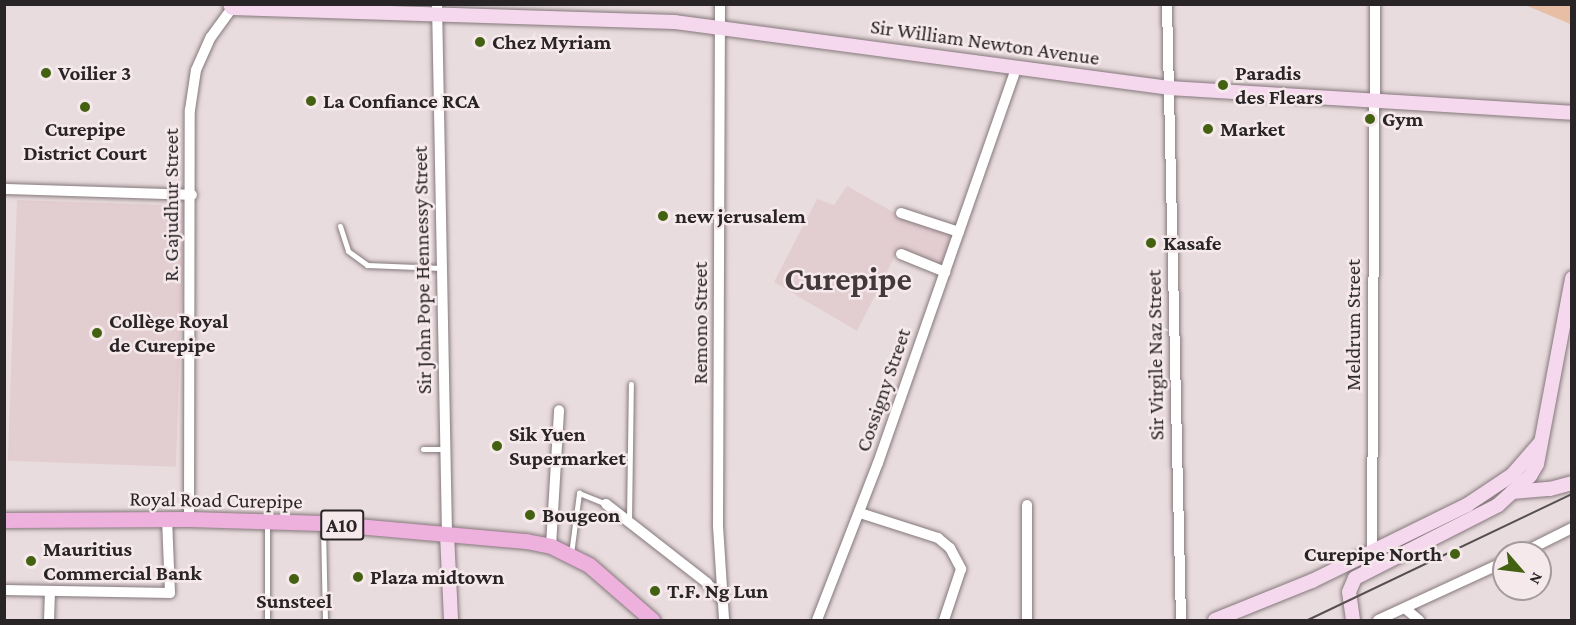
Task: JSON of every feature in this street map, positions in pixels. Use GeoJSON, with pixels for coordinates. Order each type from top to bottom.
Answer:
{"type":"FeatureCollection","features":[{"type":"Feature","properties":{"kind":"main road","name":"Royal Road Curepipe"},"geometry":{"type":"LineString","coordinates":[[4,520],[267,521],[447,534],[551,546],[571,555],[609,579],[652,621]]}},
{"type":"Feature","properties":{"kind":"street","name":"Remono Street"},"geometry":{"type":"LineString","coordinates":[[720,4],[718,526],[724,621]]}},
{"type":"Feature","properties":{"kind":"street","name":"Sir Virgile Naz Street"},"geometry":{"type":"LineString","coordinates":[[1167,4],[1180,621]]}},
{"type":"Feature","properties":{"kind":"street","name":"Meldrum Street"},"geometry":{"type":"LineString","coordinates":[[1372,549],[1375,4]]}},
{"type":"Feature","properties":{"kind":"street","name":"Sir William Newton Avenue"},"geometry":{"type":"LineString","coordinates":[[231,6],[437,10],[719,26],[1016,69],[1168,88],[1374,101]]}},
{"type":"Feature","properties":{"kind":"street","name":"R. Gajudhur Street"},"geometry":{"type":"LineString","coordinates":[[189,519],[192,195],[190,110],[196,70],[211,37],[231,6]]}},
{"type":"Feature","properties":{"kind":"street","name":"Sir John Pope Hennessy Street"},"geometry":{"type":"LineString","coordinates":[[437,10],[447,534]]}},
{"type":"Feature","properties":{"kind":"street","name":"Cossigny Street"},"geometry":{"type":"LineString","coordinates":[[817,621],[860,513],[1016,69]]}},
{"type":"Feature","properties":{"kind":"street"},"geometry":{"type":"LineString","coordinates":[[1374,101],[1571,114]]}},
{"type":"Feature","properties":{"kind":"street"},"geometry":{"type":"LineString","coordinates":[[4,189],[192,195]]}},
{"type":"Feature","properties":{"kind":"street"},"geometry":{"type":"LineString","coordinates":[[901,213],[959,232]]}},
{"type":"Feature","properties":{"kind":"street"},"geometry":{"type":"LineString","coordinates":[[901,254],[945,272]]}},
{"type":"Feature","properties":{"kind":"street"},"geometry":{"type":"LineString","coordinates":[[1353,621],[1350,585],[1367,568],[1483,514],[1517,492],[1537,464],[1572,278]]}},
{"type":"Feature","properties":{"kind":"street"},"geometry":{"type":"LineString","coordinates":[[1558,346],[1572,336]]}},
{"type":"Feature","properties":{"kind":"street"},"geometry":{"type":"LineString","coordinates":[[551,546],[559,410]]}},
{"type":"Feature","properties":{"kind":"street"},"geometry":{"type":"LineString","coordinates":[[1215,621],[1312,581],[1372,549],[1467,505],[1512,475],[1540,443]]}},
{"type":"Feature","properties":{"kind":"street"},"geometry":{"type":"LineString","coordinates":[[1537,464],[1550,489]]}},
{"type":"Feature","properties":{"kind":"street"},"geometry":{"type":"LineString","coordinates":[[1467,505],[1517,492],[1550,489],[1572,483]]}},
{"type":"Feature","properties":{"kind":"street"},"geometry":{"type":"LineString","coordinates":[[606,504],[707,583],[723,601]]}},
{"type":"Feature","properties":{"kind":"street"},"geometry":{"type":"LineString","coordinates":[[1027,505],[1028,621]]}},
{"type":"Feature","properties":{"kind":"street"},"geometry":{"type":"LineString","coordinates":[[860,513],[938,538],[950,548],[961,568],[944,621]]}},
{"type":"Feature","properties":{"kind":"street"},"geometry":{"type":"LineString","coordinates":[[4,590],[170,593],[167,519]]}},
{"type":"Feature","properties":{"kind":"street"},"geometry":{"type":"LineString","coordinates":[[1546,541],[1572,528]]}},
{"type":"Feature","properties":{"kind":"street"},"geometry":{"type":"LineString","coordinates":[[447,534],[451,621]]}},
{"type":"Feature","properties":{"kind":"street"},"geometry":{"type":"LineString","coordinates":[[1378,621],[1407,610],[1492,568]]}},
{"type":"Feature","properties":{"kind":"street"},"geometry":{"type":"LineString","coordinates":[[49,621],[50,591]]}},
{"type":"Feature","properties":{"kind":"street"},"geometry":{"type":"LineString","coordinates":[[1407,610],[1419,621]]}},
{"type":"Feature","properties":{"kind":"lane"},"geometry":{"type":"LineString","coordinates":[[340,226],[348,251],[367,265],[441,268]]}},
{"type":"Feature","properties":{"kind":"lane"},"geometry":{"type":"LineString","coordinates":[[629,521],[631,384]]}},
{"type":"Feature","properties":{"kind":"lane"},"geometry":{"type":"LineString","coordinates":[[423,449],[445,449]]}},
{"type":"Feature","properties":{"kind":"lane"},"geometry":{"type":"LineString","coordinates":[[571,555],[579,493],[606,504]]}},
{"type":"Feature","properties":{"kind":"lane"},"geometry":{"type":"LineString","coordinates":[[267,521],[267,621]]}},
{"type":"Feature","properties":{"kind":"lane"},"geometry":{"type":"LineString","coordinates":[[323,524],[325,621]]}},
{"type":"Feature","properties":{"kind":"shaded area"},"geometry":{"type":"Polygon","coordinates":[[[1525,5],[1571,5],[1571,25],[1568,23],[1525,5]]]}},
{"type":"Feature","properties":{"kind":"shaded area"},"geometry":{"type":"Polygon","coordinates":[[[847,186],[902,217],[954,235],[943,268],[898,250],[857,331],[774,282],[817,199],[834,205],[847,186]]]}},
{"type":"Feature","properties":{"kind":"shaded area","name":"Collège Royal de Curepipe"},"geometry":{"type":"Polygon","coordinates":[[[17,200],[185,206],[176,467],[8,461],[17,200]]]}},
{"type":"Feature","properties":{"kind":"tram line"},"geometry":{"type":"LineString","coordinates":[[1308,620],[1572,494]]}},
{"type":"Feature","properties":{"kind":"place","name":"Chez Myriam"},"geometry":{"type":"Point","coordinates":[480,42]}},
{"type":"Feature","properties":{"kind":"place","name":"Voilier 3"},"geometry":{"type":"Point","coordinates":[46,73]}},
{"type":"Feature","properties":{"kind":"place","name":"Paradis des Flears"},"geometry":{"type":"Point","coordinates":[1223,85]}},
{"type":"Feature","properties":{"kind":"place","name":"La Confiance RCA"},"geometry":{"type":"Point","coordinates":[311,101]}},
{"type":"Feature","properties":{"kind":"place","name":"Curepipe District Court"},"geometry":{"type":"Point","coordinates":[85,107]}},
{"type":"Feature","properties":{"kind":"place","name":"Gym"},"geometry":{"type":"Point","coordinates":[1370,119]}},
{"type":"Feature","properties":{"kind":"place","name":"Market"},"geometry":{"type":"Point","coordinates":[1208,129]}},
{"type":"Feature","properties":{"kind":"place","name":"new jerusalem"},"geometry":{"type":"Point","coordinates":[663,216]}},
{"type":"Feature","properties":{"kind":"place","name":"Kasafe"},"geometry":{"type":"Point","coordinates":[1151,243]}},
{"type":"Feature","properties":{"kind":"place","name":"Collège Royal de Curepipe"},"geometry":{"type":"Point","coordinates":[97,333]}},
{"type":"Feature","properties":{"kind":"place","name":"Sik Yuen Supermarket"},"geometry":{"type":"Point","coordinates":[497,446]}},
{"type":"Feature","properties":{"kind":"place","name":"Bougeon"},"geometry":{"type":"Point","coordinates":[530,515]}},
{"type":"Feature","properties":{"kind":"place","name":"Curepipe North"},"geometry":{"type":"Point","coordinates":[1455,554]}},
{"type":"Feature","properties":{"kind":"place","name":"Mauritius Commercial Bank"},"geometry":{"type":"Point","coordinates":[31,561]}},
{"type":"Feature","properties":{"kind":"place","name":"Plaza midtown"},"geometry":{"type":"Point","coordinates":[358,577]}},
{"type":"Feature","properties":{"kind":"place","name":"Sunsteel"},"geometry":{"type":"Point","coordinates":[294,579]}},
{"type":"Feature","properties":{"kind":"place","name":"T.F. Ng Lun"},"geometry":{"type":"Point","coordinates":[655,591]}},
{"type":"Feature","properties":{"kind":"district","name":"Curepipe"},"geometry":{"type":"Point","coordinates":[848,279]}}]}
